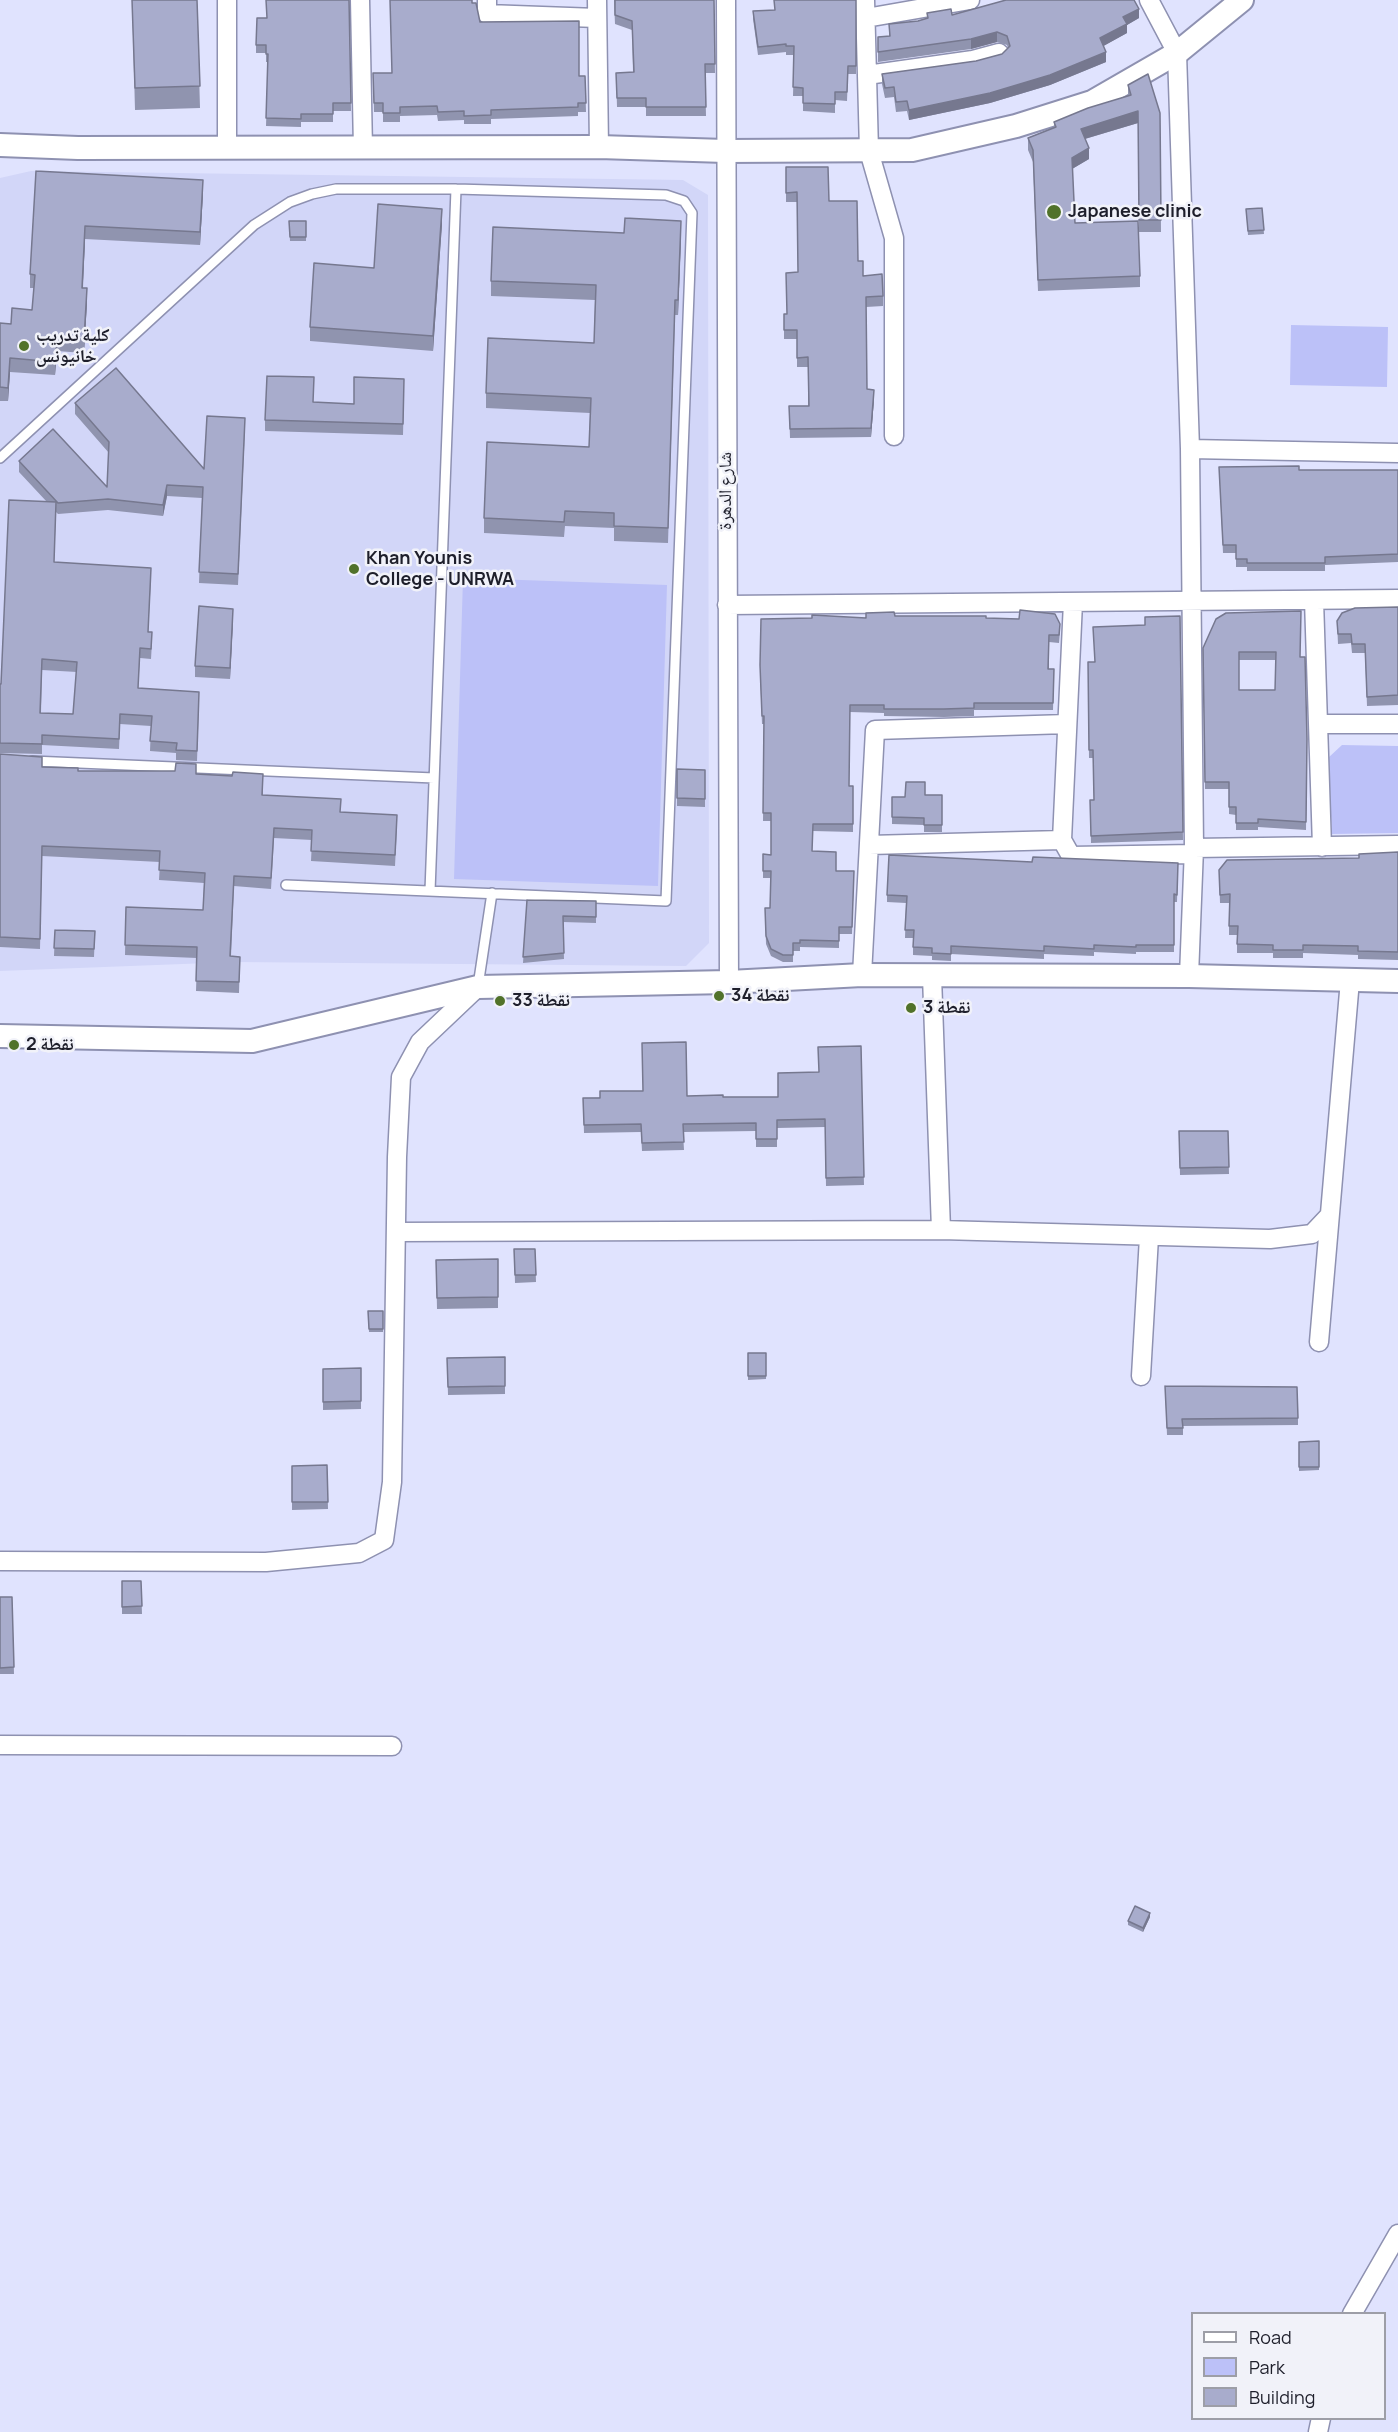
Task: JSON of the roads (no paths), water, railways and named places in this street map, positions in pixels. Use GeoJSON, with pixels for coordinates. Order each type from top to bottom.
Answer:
{"type":"FeatureCollection","features":[{"type":"Feature","properties":{"kind":"street"},"geometry":{"type":"LineString","coordinates":[[227,0],[227,147]]}},
{"type":"Feature","properties":{"kind":"street"},"geometry":{"type":"LineString","coordinates":[[360,0],[363,149]]}},
{"type":"Feature","properties":{"kind":"street"},"geometry":{"type":"LineString","coordinates":[[487,0],[487,14],[597,9],[599,147]]}},
{"type":"Feature","properties":{"kind":"street","name":"شارع الدهرة"},"geometry":{"type":"LineString","coordinates":[[726,0],[729,982]]}},
{"type":"Feature","properties":{"kind":"street"},"geometry":{"type":"LineString","coordinates":[[894,436],[894,238],[869,151],[866,9],[969,0]]}},
{"type":"Feature","properties":{"kind":"street"},"geometry":{"type":"LineString","coordinates":[[1149,0],[1178,53],[1190,449],[1194,851],[1190,976]]}},
{"type":"Feature","properties":{"kind":"street"},"geometry":{"type":"LineString","coordinates":[[0,145],[78,148],[599,147],[725,151],[912,150],[1092,102],[1178,53],[1231,4]]}},
{"type":"Feature","properties":{"kind":"street"},"geometry":{"type":"LineString","coordinates":[[867,75],[973,60],[999,53]]}},
{"type":"Feature","properties":{"kind":"street"},"geometry":{"type":"LineString","coordinates":[[1190,449],[1398,453]]}},
{"type":"Feature","properties":{"kind":"street"},"geometry":{"type":"LineString","coordinates":[[727,605],[1398,599]]}},
{"type":"Feature","properties":{"kind":"street"},"geometry":{"type":"LineString","coordinates":[[1314,600],[1322,847]]}},
{"type":"Feature","properties":{"kind":"street"},"geometry":{"type":"LineString","coordinates":[[1073,602],[1062,840],[1071,856],[1398,845]]}},
{"type":"Feature","properties":{"kind":"street"},"geometry":{"type":"LineString","coordinates":[[862,975],[875,730],[1067,724]]}},
{"type":"Feature","properties":{"kind":"street"},"geometry":{"type":"LineString","coordinates":[[1318,724],[1398,724]]}},
{"type":"Feature","properties":{"kind":"street"},"geometry":{"type":"LineString","coordinates":[[869,845],[1062,840]]}},
{"type":"Feature","properties":{"kind":"street"},"geometry":{"type":"LineString","coordinates":[[0,1036],[252,1041],[478,987],[729,982],[862,975],[1190,976],[1398,981]]}},
{"type":"Feature","properties":{"kind":"street"},"geometry":{"type":"LineString","coordinates":[[932,976],[940,1230]]}},
{"type":"Feature","properties":{"kind":"street"},"geometry":{"type":"LineString","coordinates":[[1318,1342],[1350,980]]}},
{"type":"Feature","properties":{"kind":"street"},"geometry":{"type":"LineString","coordinates":[[0,1561],[266,1562],[359,1553],[384,1540],[392,1482],[401,1077],[420,1042],[478,987]]}},
{"type":"Feature","properties":{"kind":"street"},"geometry":{"type":"LineString","coordinates":[[396,1232],[940,1230],[1270,1239],[1312,1234],[1329,1215]]}},
{"type":"Feature","properties":{"kind":"street"},"geometry":{"type":"LineString","coordinates":[[1141,1376],[1149,1237]]}},
{"type":"Feature","properties":{"kind":"street"},"geometry":{"type":"LineString","coordinates":[[0,1745],[392,1746]]}},
{"type":"Feature","properties":{"kind":"street"},"geometry":{"type":"LineString","coordinates":[[1353,2312],[1398,2234]]}},
{"type":"Feature","properties":{"kind":"lane"},"geometry":{"type":"LineString","coordinates":[[0,458],[254,225],[290,202],[336,189],[456,189],[666,195],[684,201],[692,213],[666,901],[286,885]]}},
{"type":"Feature","properties":{"kind":"lane"},"geometry":{"type":"LineString","coordinates":[[430,891],[456,189]]}},
{"type":"Feature","properties":{"kind":"lane"},"geometry":{"type":"LineString","coordinates":[[23,760],[434,777]]}},
{"type":"Feature","properties":{"kind":"lane"},"geometry":{"type":"LineString","coordinates":[[478,987],[492,893]]}},
{"type":"Feature","properties":{"kind":"place","name":"Japanese clinic"},"geometry":{"type":"Point","coordinates":[1054,212]}},
{"type":"Feature","properties":{"kind":"place","name":"كلية تدريب خانيونس"},"geometry":{"type":"Point","coordinates":[24,346]}},
{"type":"Feature","properties":{"kind":"place","name":"Khan Younis College - UNRWA"},"geometry":{"type":"Point","coordinates":[354,569]}},
{"type":"Feature","properties":{"kind":"place","name":"نقطة 34"},"geometry":{"type":"Point","coordinates":[719,996]}},
{"type":"Feature","properties":{"kind":"place","name":"نقطة 33"},"geometry":{"type":"Point","coordinates":[500,1001]}},
{"type":"Feature","properties":{"kind":"place","name":"نقطة 3"},"geometry":{"type":"Point","coordinates":[911,1008]}},
{"type":"Feature","properties":{"kind":"place","name":"نقطة 2"},"geometry":{"type":"Point","coordinates":[14,1045]}}]}
